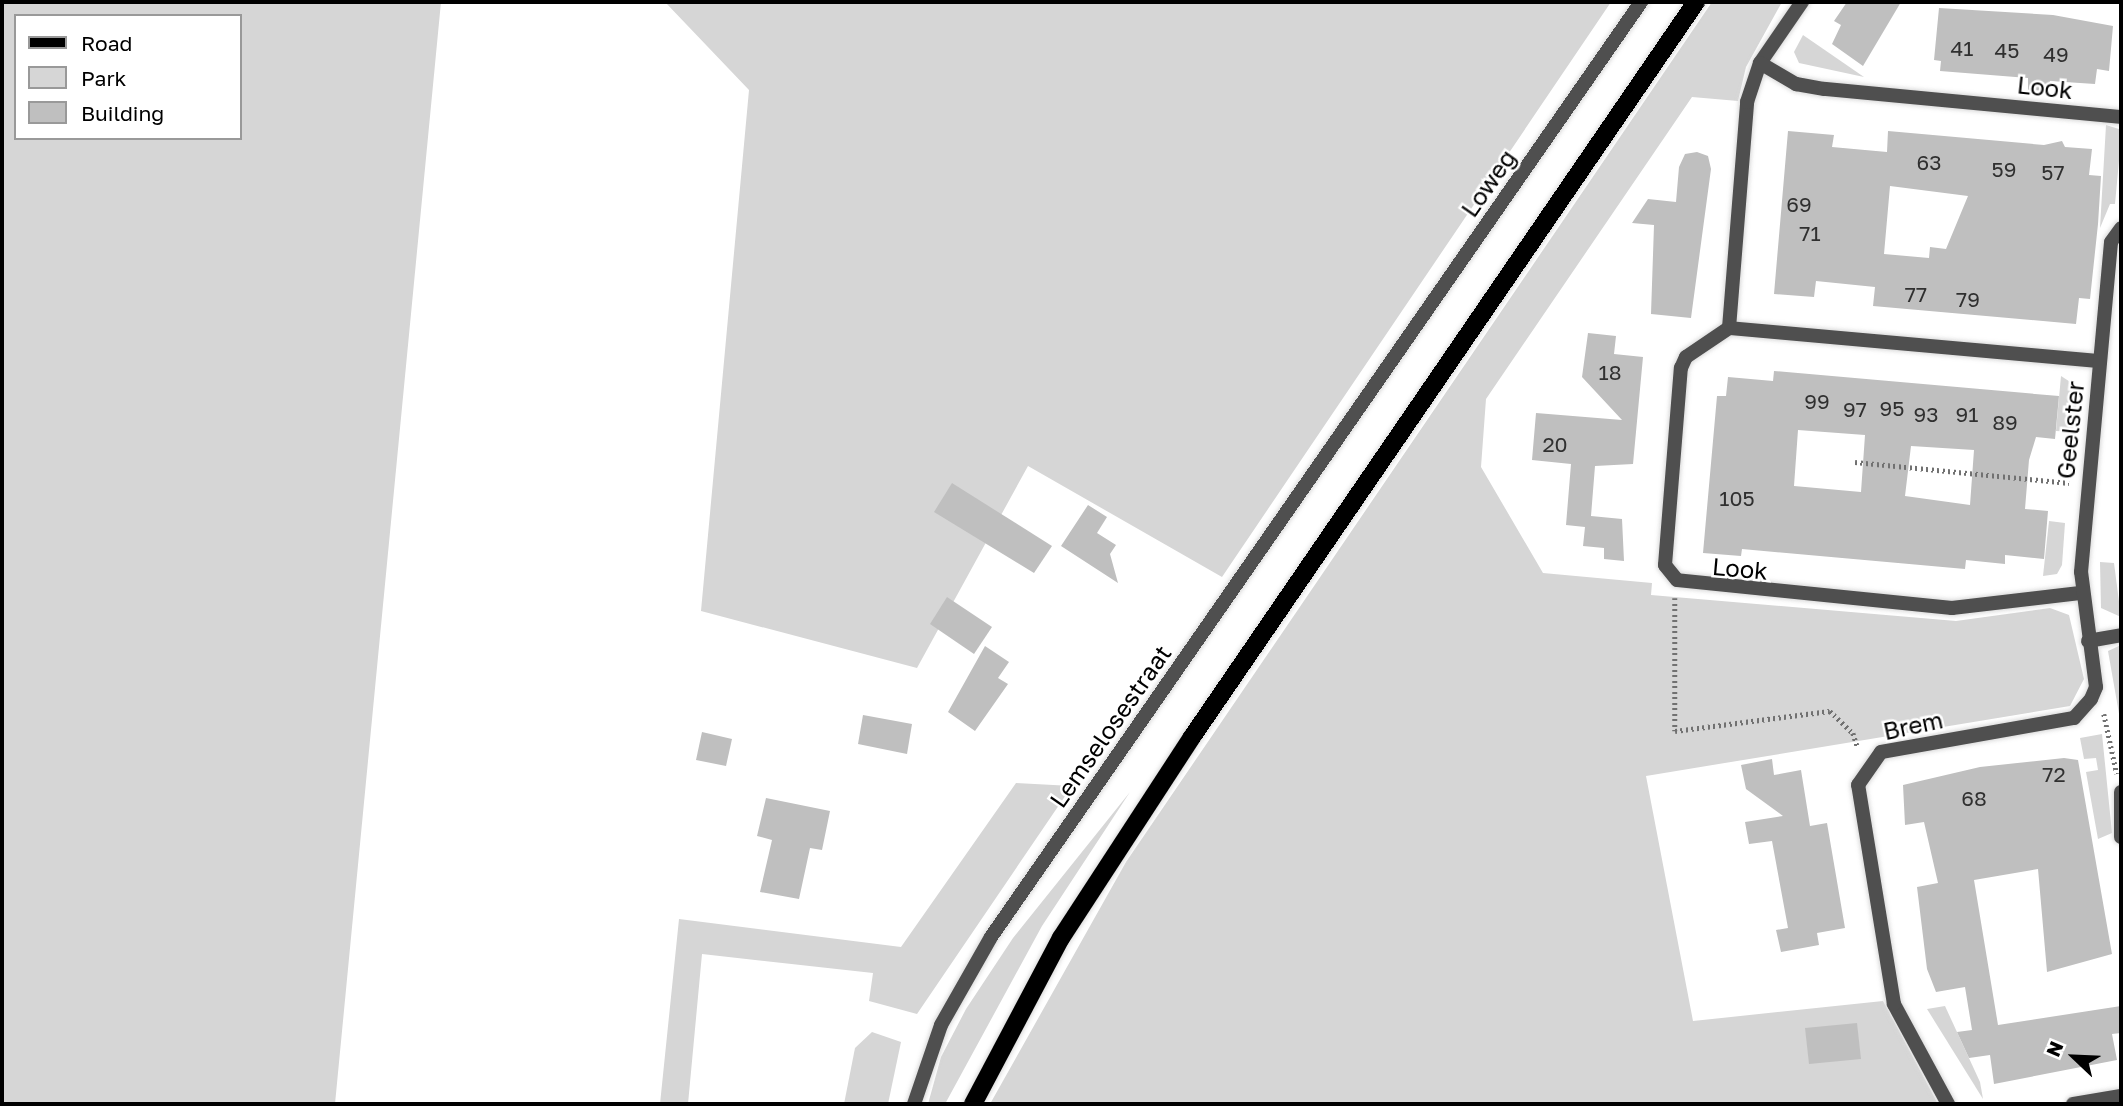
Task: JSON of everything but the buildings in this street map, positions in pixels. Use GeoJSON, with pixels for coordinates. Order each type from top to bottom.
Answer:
{"type":"FeatureCollection","features":[{"type":"Feature","properties":{"kind":"main road"},"geometry":{"type":"LineString","coordinates":[[973,1104],[1061,938],[1192,737],[1696,2]]}},
{"type":"Feature","properties":{"kind":"street","name":"Loweg"},"geometry":{"type":"LineString","coordinates":[[1373,389],[1641,2]]}},
{"type":"Feature","properties":{"kind":"street"},"geometry":{"type":"LineString","coordinates":[[1802,2],[1760,63],[1748,102],[1728,328],[2100,361]]}},
{"type":"Feature","properties":{"kind":"street","name":"Look"},"geometry":{"type":"LineString","coordinates":[[1760,63],[1796,84],[1816,87],[2121,117]]}},
{"type":"Feature","properties":{"kind":"street","name":"Geelster"},"geometry":{"type":"LineString","coordinates":[[2091,699],[2096,687],[2080,593],[2087,485],[2111,242],[2121,228]]}},
{"type":"Feature","properties":{"kind":"street","name":"Look"},"geometry":{"type":"LineString","coordinates":[[1728,328],[1686,357],[1681,368],[1665,565],[1676,580],[1952,608],[2080,593]]}},
{"type":"Feature","properties":{"kind":"street","name":"Lemselosestraat"},"geometry":{"type":"LineString","coordinates":[[914,1104],[936,1035],[991,937],[1373,389]]}},
{"type":"Feature","properties":{"kind":"street"},"geometry":{"type":"LineString","coordinates":[[2088,641],[2121,635]]}},
{"type":"Feature","properties":{"kind":"street","name":"Brem"},"geometry":{"type":"LineString","coordinates":[[1948,1104],[1894,1004],[1858,785],[1865,768],[1881,752],[2074,718],[2091,699]]}},
{"type":"Feature","properties":{"kind":"street"},"geometry":{"type":"LineString","coordinates":[[2121,792],[2121,836]]}},
{"type":"Feature","properties":{"kind":"street"},"geometry":{"type":"LineString","coordinates":[[2073,1104],[2121,1096]]}},
{"type":"Feature","properties":{"kind":"path"},"geometry":{"type":"LineString","coordinates":[[1855,462],[2087,485]]}},
{"type":"Feature","properties":{"kind":"path"},"geometry":{"type":"LineString","coordinates":[[1676,580],[1675,731],[1830,711],[1853,733],[1865,768]]}},
{"type":"Feature","properties":{"kind":"path"},"geometry":{"type":"LineString","coordinates":[[2091,699],[2104,711],[2121,792]]}},
{"type":"Feature","properties":{"kind":"green space"},"geometry":{"type":"Polygon","coordinates":[[[2,2],[441,2],[335,1104],[2,1104],[2,2]]]}},
{"type":"Feature","properties":{"kind":"green space"},"geometry":{"type":"Polygon","coordinates":[[[665,2],[1611,2],[1222,577],[1028,466],[917,668],[701,611],[749,90],[665,2]]]}},
{"type":"Feature","properties":{"kind":"green space"},"geometry":{"type":"Polygon","coordinates":[[[1712,2],[1782,2],[1746,67],[1738,101],[1692,97],[1486,399],[1481,467],[1543,573],[1652,583],[1651,595],[1956,621],[2050,608],[2069,615],[2084,679],[2070,706],[1646,776],[1693,1021],[1883,1001],[1938,1104],[990,1104],[1126,862],[1712,2]]]}},
{"type":"Feature","properties":{"kind":"green space"},"geometry":{"type":"Polygon","coordinates":[[[1803,35],[1864,77],[1799,63],[1794,52],[1803,35]]]}},
{"type":"Feature","properties":{"kind":"green space"},"geometry":{"type":"Polygon","coordinates":[[[2106,125],[2119,129],[2121,139],[2115,204],[2110,204],[2100,228],[2106,125]]]}},
{"type":"Feature","properties":{"kind":"green space"},"geometry":{"type":"Polygon","coordinates":[[[2061,376],[2078,387],[2074,432],[2056,431],[2061,376]]]}},
{"type":"Feature","properties":{"kind":"green space"},"geometry":{"type":"Polygon","coordinates":[[[2049,521],[2065,523],[2062,565],[2057,574],[2043,576],[2049,521]]]}},
{"type":"Feature","properties":{"kind":"green space"},"geometry":{"type":"Polygon","coordinates":[[[2100,562],[2114,563],[2121,617],[2101,608],[2100,562]]]}},
{"type":"Feature","properties":{"kind":"green space"},"geometry":{"type":"Polygon","coordinates":[[[2121,645],[2121,725],[2108,651],[2121,645]]]}},
{"type":"Feature","properties":{"kind":"green space"},"geometry":{"type":"Polygon","coordinates":[[[2102,734],[2112,833],[2098,839],[2086,772],[2098,770],[2096,758],[2084,759],[2080,738],[2102,734]]]}},
{"type":"Feature","properties":{"kind":"green space"},"geometry":{"type":"Polygon","coordinates":[[[1016,783],[1072,786],[917,1014],[869,1001],[873,973],[702,954],[688,1104],[660,1104],[679,919],[901,947],[1016,783]]]}},
{"type":"Feature","properties":{"kind":"green space"},"geometry":{"type":"Polygon","coordinates":[[[1130,792],[1042,926],[945,1104],[928,1104],[941,1057],[966,1009],[1013,938],[1130,792]]]}},
{"type":"Feature","properties":{"kind":"green space"},"geometry":{"type":"Polygon","coordinates":[[[1945,1006],[1980,1082],[1983,1099],[1927,1009],[1945,1006]]]}},
{"type":"Feature","properties":{"kind":"green space"},"geometry":{"type":"Polygon","coordinates":[[[872,1032],[901,1042],[888,1104],[844,1104],[855,1048],[872,1032]]]}}]}
